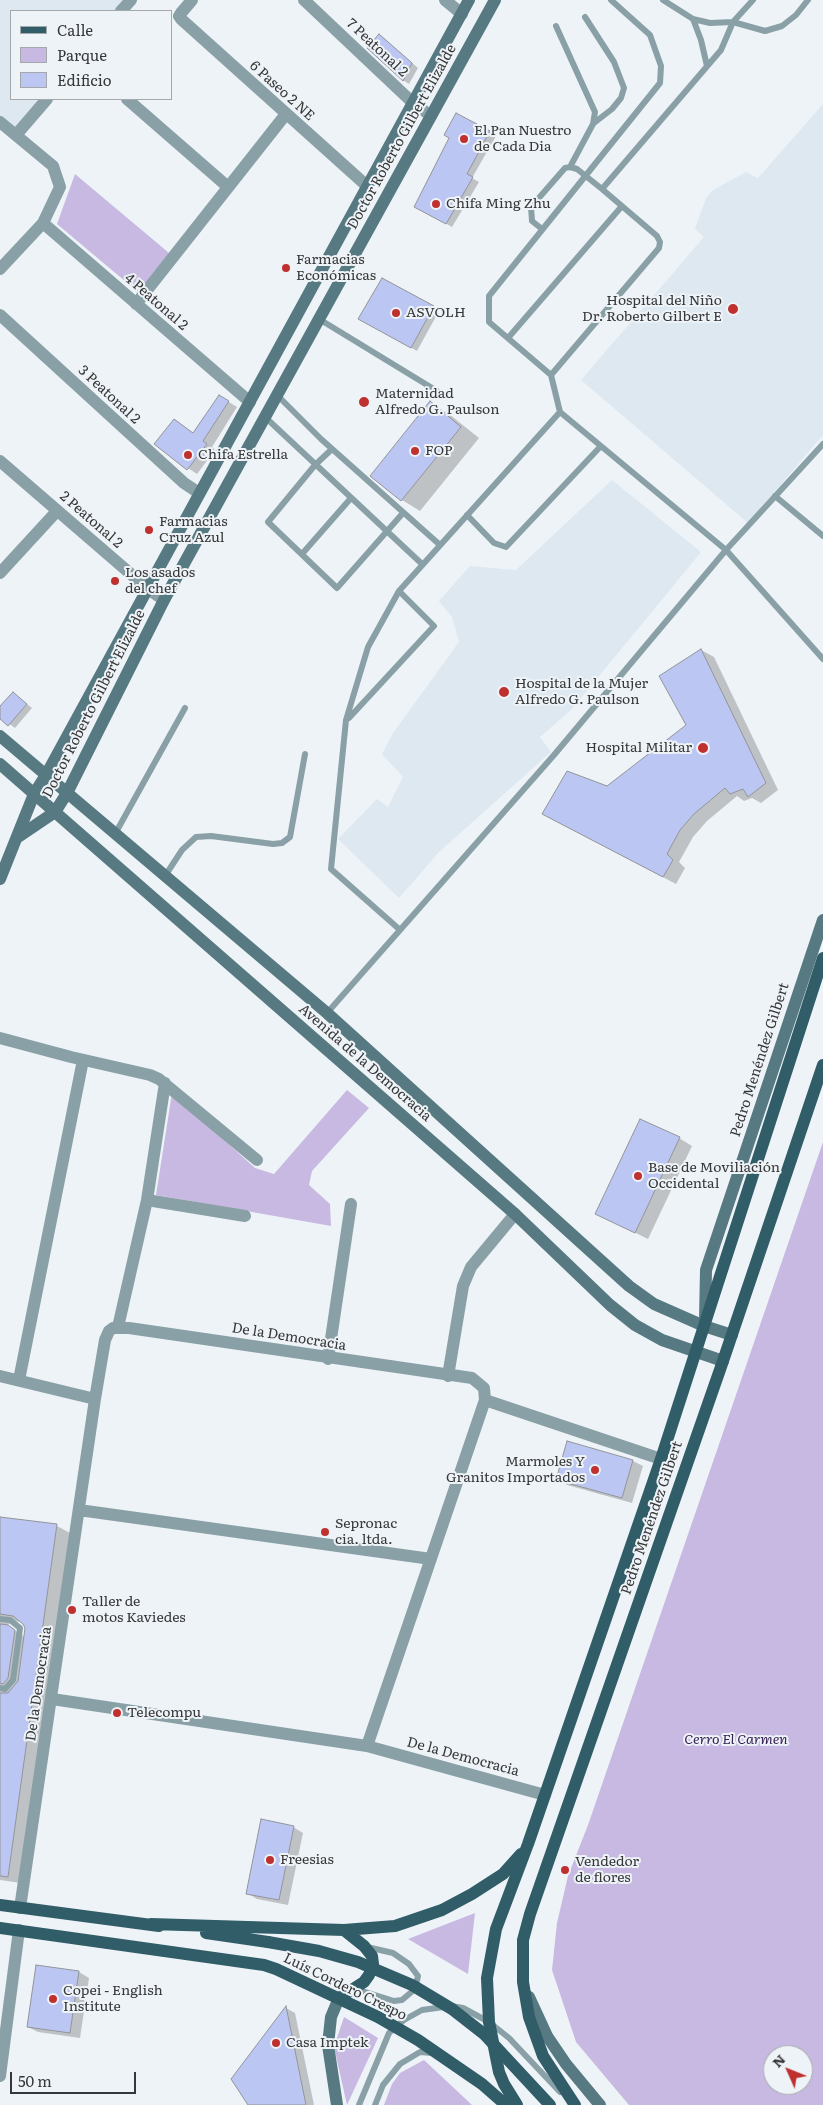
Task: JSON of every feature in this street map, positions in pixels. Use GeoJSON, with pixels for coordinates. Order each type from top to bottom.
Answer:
{"type":"FeatureCollection","features":[{"type":"Feature","properties":{"kind":"main road","name":"Pedro Menéndez Gilbert"},"geometry":{"type":"LineString","coordinates":[[517,2105],[499,2072],[489,2022],[487,1978],[496,1929],[546,1795],[661,1459],[823,958]]}},
{"type":"Feature","properties":{"kind":"main road","name":"Pedro Menéndez Gilbert"},"geometry":{"type":"LineString","coordinates":[[574,2105],[543,2056],[529,2017],[523,1982],[523,1940],[530,1914],[732,1335],[823,1064]]}},
{"type":"Feature","properties":{"kind":"main road"},"geometry":{"type":"LineString","coordinates":[[0,1905],[151,1924],[344,1930],[394,1926],[442,1910],[472,1894],[502,1874],[528,1844]]}},
{"type":"Feature","properties":{"kind":"main road","name":"Luís Cordero Crespo"},"geometry":{"type":"LineString","coordinates":[[151,1924],[319,1951],[358,1962],[412,1985],[452,2009],[484,2034],[550,2105]]}},
{"type":"Feature","properties":{"kind":"main road","name":"Luís Cordero Crespo"},"geometry":{"type":"LineString","coordinates":[[0,1928],[264,1965],[276,1969],[339,1998],[395,2027],[444,2056],[482,2084],[506,2105]]}},
{"type":"Feature","properties":{"kind":"main road"},"geometry":{"type":"LineString","coordinates":[[339,1998],[364,1982],[370,1975],[373,1964],[372,1956],[364,1946],[344,1930]]}},
{"type":"Feature","properties":{"kind":"street"},"geometry":{"type":"LineString","coordinates":[[122,10],[131,0]]}},
{"type":"Feature","properties":{"kind":"street","name":"6 Paseo 2 NE"},"geometry":{"type":"LineString","coordinates":[[192,0],[179,16],[367,186]]}},
{"type":"Feature","properties":{"kind":"street","name":"7 Peatonal 2"},"geometry":{"type":"LineString","coordinates":[[304,0],[412,102],[431,116]]}},
{"type":"Feature","properties":{"kind":"street"},"geometry":{"type":"LineString","coordinates":[[445,0],[462,14]]}},
{"type":"Feature","properties":{"kind":"street","name":"Doctor Roberto Gilbert Elizalde"},"geometry":{"type":"LineString","coordinates":[[18,837],[34,794],[46,776],[469,0]]}},
{"type":"Feature","properties":{"kind":"street","name":"Doctor Roberto Gilbert Elizalde"},"geometry":{"type":"LineString","coordinates":[[18,837],[55,812],[67,793],[164,600],[495,0]]}},
{"type":"Feature","properties":{"kind":"street"},"geometry":{"type":"LineString","coordinates":[[16,135],[46,100]]}},
{"type":"Feature","properties":{"kind":"street"},"geometry":{"type":"LineString","coordinates":[[128,100],[228,187]]}},
{"type":"Feature","properties":{"kind":"street"},"geometry":{"type":"LineString","coordinates":[[136,304],[286,114]]}},
{"type":"Feature","properties":{"kind":"street"},"geometry":{"type":"LineString","coordinates":[[0,122],[53,166],[60,187],[43,223],[0,269]]}},
{"type":"Feature","properties":{"kind":"street","name":"4 Peatonal 2"},"geometry":{"type":"LineString","coordinates":[[43,223],[250,402]]}},
{"type":"Feature","properties":{"kind":"street"},"geometry":{"type":"LineString","coordinates":[[298,314],[300,325],[310,328],[317,322]]}},
{"type":"Feature","properties":{"kind":"street","name":"3 Peatonal 2"},"geometry":{"type":"LineString","coordinates":[[0,315],[184,484],[199,493]]}},
{"type":"Feature","properties":{"kind":"street"},"geometry":{"type":"LineString","coordinates":[[280,347],[288,342],[294,343],[300,350],[300,355]]}},
{"type":"Feature","properties":{"kind":"street","name":"2 Peatonal 2"},"geometry":{"type":"LineString","coordinates":[[0,461],[147,588],[164,600]]}},
{"type":"Feature","properties":{"kind":"street"},"geometry":{"type":"LineString","coordinates":[[0,573],[57,511]]}},
{"type":"Feature","properties":{"kind":"street"},"geometry":{"type":"LineString","coordinates":[[0,736],[46,776]]}},
{"type":"Feature","properties":{"kind":"street","name":"Avenida de la Democracia"},"geometry":{"type":"LineString","coordinates":[[0,764],[515,1214],[610,1305],[629,1320],[662,1340],[723,1361]]}},
{"type":"Feature","properties":{"kind":"street","name":"Avenida de la Democracia"},"geometry":{"type":"LineString","coordinates":[[46,776],[327,1013],[629,1286],[654,1304],[704,1326],[732,1335]]}},
{"type":"Feature","properties":{"kind":"street"},"geometry":{"type":"LineString","coordinates":[[0,879],[18,837]]}},
{"type":"Feature","properties":{"kind":"street","name":"Pedro Menéndez Gilbert"},"geometry":{"type":"LineString","coordinates":[[704,1326],[706,1270],[823,920]]}},
{"type":"Feature","properties":{"kind":"street"},"geometry":{"type":"LineString","coordinates":[[0,1038],[150,1075],[165,1083],[257,1160]]}},
{"type":"Feature","properties":{"kind":"street"},"geometry":{"type":"LineString","coordinates":[[20,1380],[83,1060]]}},
{"type":"Feature","properties":{"kind":"street"},"geometry":{"type":"LineString","coordinates":[[118,1327],[147,1200],[165,1083]]}},
{"type":"Feature","properties":{"kind":"street"},"geometry":{"type":"LineString","coordinates":[[147,1200],[245,1216]]}},
{"type":"Feature","properties":{"kind":"street"},"geometry":{"type":"LineString","coordinates":[[328,1359],[351,1204]]}},
{"type":"Feature","properties":{"kind":"street"},"geometry":{"type":"LineString","coordinates":[[448,1376],[463,1286],[468,1274],[486,1247],[515,1214]]}},
{"type":"Feature","properties":{"kind":"street","name":"De la Democracia"},"geometry":{"type":"LineString","coordinates":[[20,1908],[95,1399],[105,1340],[109,1331],[118,1327],[328,1359],[472,1378],[484,1388],[485,1400]]}},
{"type":"Feature","properties":{"kind":"street"},"geometry":{"type":"LineString","coordinates":[[0,1376],[95,1399]]}},
{"type":"Feature","properties":{"kind":"street"},"geometry":{"type":"LineString","coordinates":[[367,1746],[485,1400],[661,1459]]}},
{"type":"Feature","properties":{"kind":"street"},"geometry":{"type":"LineString","coordinates":[[78,1510],[432,1559]]}},
{"type":"Feature","properties":{"kind":"street","name":"De la Democracia"},"geometry":{"type":"LineString","coordinates":[[52,1699],[367,1746],[546,1795]]}},
{"type":"Feature","properties":{"kind":"street"},"geometry":{"type":"LineString","coordinates":[[0,2076],[19,1930]]}},
{"type":"Feature","properties":{"kind":"street"},"geometry":{"type":"LineString","coordinates":[[523,1982],[535,2014],[547,2036],[566,2064],[600,2105]]}},
{"type":"Feature","properties":{"kind":"street"},"geometry":{"type":"LineString","coordinates":[[337,2105],[328,2044],[331,2018],[339,1998]]}},
{"type":"Feature","properties":{"kind":"lane"},"geometry":{"type":"LineString","coordinates":[[611,0],[650,35],[661,66],[660,83],[489,296],[489,322],[552,375],[560,412],[726,550],[823,659]]}},
{"type":"Feature","properties":{"kind":"lane"},"geometry":{"type":"LineString","coordinates":[[663,0],[693,19],[710,23],[733,22],[765,31],[782,26],[796,15],[808,0]]}},
{"type":"Feature","properties":{"kind":"lane"},"geometry":{"type":"LineString","coordinates":[[602,189],[721,50],[733,22],[753,0]]}},
{"type":"Feature","properties":{"kind":"lane"},"geometry":{"type":"LineString","coordinates":[[585,17],[614,62],[624,88],[621,98],[612,109],[592,124]]}},
{"type":"Feature","properties":{"kind":"lane"},"geometry":{"type":"LineString","coordinates":[[693,19],[701,40],[707,66]]}},
{"type":"Feature","properties":{"kind":"lane"},"geometry":{"type":"LineString","coordinates":[[556,26],[595,112],[592,124],[570,167]]}},
{"type":"Feature","properties":{"kind":"lane"},"geometry":{"type":"LineString","coordinates":[[542,229],[532,221],[530,216],[531,208],[565,168],[570,167],[577,169],[586,176],[657,236],[660,245],[552,375]]}},
{"type":"Feature","properties":{"kind":"lane"},"geometry":{"type":"LineString","coordinates":[[508,338],[622,206]]}},
{"type":"Feature","properties":{"kind":"lane"},"geometry":{"type":"LineString","coordinates":[[317,322],[437,391]]}},
{"type":"Feature","properties":{"kind":"lane"},"geometry":{"type":"LineString","coordinates":[[277,395],[332,449],[440,545]]}},
{"type":"Feature","properties":{"kind":"lane"},"geometry":{"type":"LineString","coordinates":[[399,929],[331,869],[346,720],[368,647],[399,591],[560,412]]}},
{"type":"Feature","properties":{"kind":"lane"},"geometry":{"type":"LineString","coordinates":[[265,417],[422,564]]}},
{"type":"Feature","properties":{"kind":"lane"},"geometry":{"type":"LineString","coordinates":[[327,1013],[554,755],[726,550],[823,444]]}},
{"type":"Feature","properties":{"kind":"lane"},"geometry":{"type":"LineString","coordinates":[[467,515],[494,543],[506,547],[600,447]]}},
{"type":"Feature","properties":{"kind":"lane"},"geometry":{"type":"LineString","coordinates":[[332,449],[268,522],[338,588],[404,513]]}},
{"type":"Feature","properties":{"kind":"lane"},"geometry":{"type":"LineString","coordinates":[[775,496],[823,536]]}},
{"type":"Feature","properties":{"kind":"lane"},"geometry":{"type":"LineString","coordinates":[[302,554],[351,498]]}},
{"type":"Feature","properties":{"kind":"lane"},"geometry":{"type":"LineString","coordinates":[[346,720],[434,626],[399,591]]}},
{"type":"Feature","properties":{"kind":"lane"},"geometry":{"type":"LineString","coordinates":[[115,834],[185,708]]}},
{"type":"Feature","properties":{"kind":"lane"},"geometry":{"type":"LineString","coordinates":[[165,876],[182,850],[196,837],[211,836],[272,844],[282,844],[290,837],[304,754]]}},
{"type":"Feature","properties":{"kind":"lane"},"geometry":{"type":"LineString","coordinates":[[0,1619],[10,1620],[20,1628],[12,1680],[5,1689],[0,1688]]}},
{"type":"Feature","properties":{"kind":"lane"},"geometry":{"type":"LineString","coordinates":[[354,1988],[382,1998],[402,2000],[415,1989],[417,1983],[418,1976],[402,1958],[392,1953],[364,1946]]}},
{"type":"Feature","properties":{"kind":"lane"},"geometry":{"type":"LineString","coordinates":[[359,2105],[384,2042],[395,2027],[422,2010],[451,2006],[463,2008],[489,2022],[509,2038],[574,2105]]}},
{"type":"Feature","properties":{"kind":"lane"},"geometry":{"type":"LineString","coordinates":[[375,2105],[388,2077],[407,2059],[420,2052],[444,2056]]}},
{"type":"Feature","properties":{"kind":"shaded area"},"geometry":{"type":"Polygon","coordinates":[[[0,0],[129,0],[121,10],[10,10],[10,100],[45,100],[16,133],[0,120],[0,0]]]}},
{"type":"Feature","properties":{"kind":"shaded area","name":"Hospital del Niño Dr. Roberto Gilbert E"},"geometry":{"type":"Polygon","coordinates":[[[823,104],[823,435],[748,523],[581,380],[704,237],[695,229],[706,198],[713,190],[746,172],[758,178],[823,104]]]}},
{"type":"Feature","properties":{"kind":"shaded area","name":"Hospital de la Mujer Alfredo G. Paulson"},"geometry":{"type":"Polygon","coordinates":[[[612,480],[701,552],[572,709],[540,737],[551,752],[439,852],[399,898],[338,839],[377,799],[388,807],[403,777],[382,754],[393,733],[459,642],[452,617],[439,601],[470,566],[516,570],[612,480]]]}},
{"type":"Feature","properties":{"kind":"green space"},"geometry":{"type":"Polygon","coordinates":[[[75,174],[169,253],[138,292],[57,224],[75,174]]]}},
{"type":"Feature","properties":{"kind":"green space"},"geometry":{"type":"Polygon","coordinates":[[[347,1090],[369,1108],[312,1171],[309,1185],[330,1204],[331,1226],[156,1195],[172,1093],[255,1168],[274,1174],[347,1090]]]}},
{"type":"Feature","properties":{"kind":"green space","name":"Cerro El Carmen"},"geometry":{"type":"Polygon","coordinates":[[[823,1142],[823,2105],[629,2105],[576,2042],[552,1970],[557,1923],[568,1876],[588,1825],[823,1142]]]}},
{"type":"Feature","properties":{"kind":"green space"},"geometry":{"type":"Polygon","coordinates":[[[475,1913],[468,1974],[408,1939],[475,1913]]]}},
{"type":"Feature","properties":{"kind":"green space"},"geometry":{"type":"Polygon","coordinates":[[[344,2017],[378,2038],[347,2105],[334,2047],[344,2017]]]}},
{"type":"Feature","properties":{"kind":"green space"},"geometry":{"type":"Polygon","coordinates":[[[424,2060],[472,2105],[384,2105],[392,2084],[400,2073],[424,2060]]]}},
{"type":"Feature","properties":{"kind":"building"},"geometry":{"type":"Polygon","coordinates":[[[379,34],[412,63],[403,81],[367,48],[379,34]]]}},
{"type":"Feature","properties":{"kind":"building"},"geometry":{"type":"Polygon","coordinates":[[[456,113],[490,131],[467,174],[473,177],[446,224],[414,207],[449,138],[444,135],[456,113]]]}},
{"type":"Feature","properties":{"kind":"building","name":"ASVOLH"},"geometry":{"type":"Polygon","coordinates":[[[382,278],[434,306],[411,348],[358,319],[382,278]]]}},
{"type":"Feature","properties":{"kind":"building"},"geometry":{"type":"Polygon","coordinates":[[[219,395],[229,401],[203,441],[207,444],[187,470],[154,444],[174,419],[193,433],[219,395]]]}},
{"type":"Feature","properties":{"kind":"building","name":"FOP"},"geometry":{"type":"Polygon","coordinates":[[[430,401],[461,427],[401,501],[370,476],[430,401]]]}},
{"type":"Feature","properties":{"kind":"building","name":"Hospital Militar"},"geometry":{"type":"Polygon","coordinates":[[[701,649],[766,783],[748,797],[743,789],[730,794],[725,788],[694,814],[680,830],[667,854],[673,860],[663,877],[542,814],[567,771],[607,786],[686,725],[659,676],[701,649]]]}},
{"type":"Feature","properties":{"kind":"building"},"geometry":{"type":"Polygon","coordinates":[[[13,692],[27,704],[8,726],[0,719],[0,706],[13,692]]]}},
{"type":"Feature","properties":{"kind":"building","name":"Base de Moviliación Occidental"},"geometry":{"type":"Polygon","coordinates":[[[640,1119],[680,1137],[635,1233],[595,1214],[640,1119]]]}},
{"type":"Feature","properties":{"kind":"building","name":"Marmoles Y Granitos Importados"},"geometry":{"type":"Polygon","coordinates":[[[567,1441],[633,1460],[622,1498],[556,1480],[567,1441]]]}},
{"type":"Feature","properties":{"kind":"building"},"geometry":{"type":"Polygon","coordinates":[[[0,1517],[57,1524],[8,1877],[0,1876],[0,1693],[8,1693],[18,1681],[25,1628],[13,1616],[0,1614],[0,1517]]]}},
{"type":"Feature","properties":{"kind":"building"},"geometry":{"type":"Polygon","coordinates":[[[0,1624],[8,1625],[15,1630],[8,1678],[3,1684],[0,1683],[0,1624]]]}},
{"type":"Feature","properties":{"kind":"building","name":"Freesias"},"geometry":{"type":"Polygon","coordinates":[[[261,1819],[294,1826],[279,1900],[246,1894],[261,1819]]]}},
{"type":"Feature","properties":{"kind":"building","name":"Copei - English Institute"},"geometry":{"type":"Polygon","coordinates":[[[36,1965],[79,1971],[70,2033],[27,2027],[36,1965]]]}},
{"type":"Feature","properties":{"kind":"building","name":"Casa Imptek"},"geometry":{"type":"Polygon","coordinates":[[[286,2006],[306,2105],[248,2105],[231,2079],[286,2006]]]}},
{"type":"Feature","properties":{"kind":"place","name":"El Pan Nuestro de Cada Dia"},"geometry":{"type":"Point","coordinates":[464,139]}},
{"type":"Feature","properties":{"kind":"place","name":"Chifa Ming Zhu"},"geometry":{"type":"Point","coordinates":[436,204]}},
{"type":"Feature","properties":{"kind":"place","name":"Farmacias Económicas"},"geometry":{"type":"Point","coordinates":[286,268]}},
{"type":"Feature","properties":{"kind":"place","name":"Hospital del Niño Dr. Roberto Gilbert E"},"geometry":{"type":"Point","coordinates":[733,309]}},
{"type":"Feature","properties":{"kind":"place","name":"ASVOLH"},"geometry":{"type":"Point","coordinates":[396,313]}},
{"type":"Feature","properties":{"kind":"place","name":"Maternidad Alfredo G. Paulson"},"geometry":{"type":"Point","coordinates":[364,402]}},
{"type":"Feature","properties":{"kind":"place","name":"FOP"},"geometry":{"type":"Point","coordinates":[415,451]}},
{"type":"Feature","properties":{"kind":"place","name":"Chifa Estrella"},"geometry":{"type":"Point","coordinates":[188,455]}},
{"type":"Feature","properties":{"kind":"place","name":"Farmacias Cruz Azul"},"geometry":{"type":"Point","coordinates":[149,530]}},
{"type":"Feature","properties":{"kind":"place","name":"Los asados del chef"},"geometry":{"type":"Point","coordinates":[115,581]}},
{"type":"Feature","properties":{"kind":"place","name":"Hospital de la Mujer Alfredo G. Paulson"},"geometry":{"type":"Point","coordinates":[504,692]}},
{"type":"Feature","properties":{"kind":"place","name":"Hospital Militar"},"geometry":{"type":"Point","coordinates":[703,748]}},
{"type":"Feature","properties":{"kind":"place","name":"Base de Moviliación Occidental"},"geometry":{"type":"Point","coordinates":[638,1176]}},
{"type":"Feature","properties":{"kind":"place","name":"Marmoles Y Granitos Importados"},"geometry":{"type":"Point","coordinates":[595,1470]}},
{"type":"Feature","properties":{"kind":"place","name":"Sepronac cia. ltda."},"geometry":{"type":"Point","coordinates":[325,1532]}},
{"type":"Feature","properties":{"kind":"place","name":"Taller de motos Kaviedes"},"geometry":{"type":"Point","coordinates":[72,1610]}},
{"type":"Feature","properties":{"kind":"place","name":"Telecompu"},"geometry":{"type":"Point","coordinates":[117,1713]}},
{"type":"Feature","properties":{"kind":"place","name":"Freesias"},"geometry":{"type":"Point","coordinates":[270,1860]}},
{"type":"Feature","properties":{"kind":"place","name":"Vendedor de flores"},"geometry":{"type":"Point","coordinates":[565,1870]}},
{"type":"Feature","properties":{"kind":"place","name":"Copei - English Institute"},"geometry":{"type":"Point","coordinates":[53,1999]}},
{"type":"Feature","properties":{"kind":"place","name":"Casa Imptek"},"geometry":{"type":"Point","coordinates":[276,2043]}}]}
